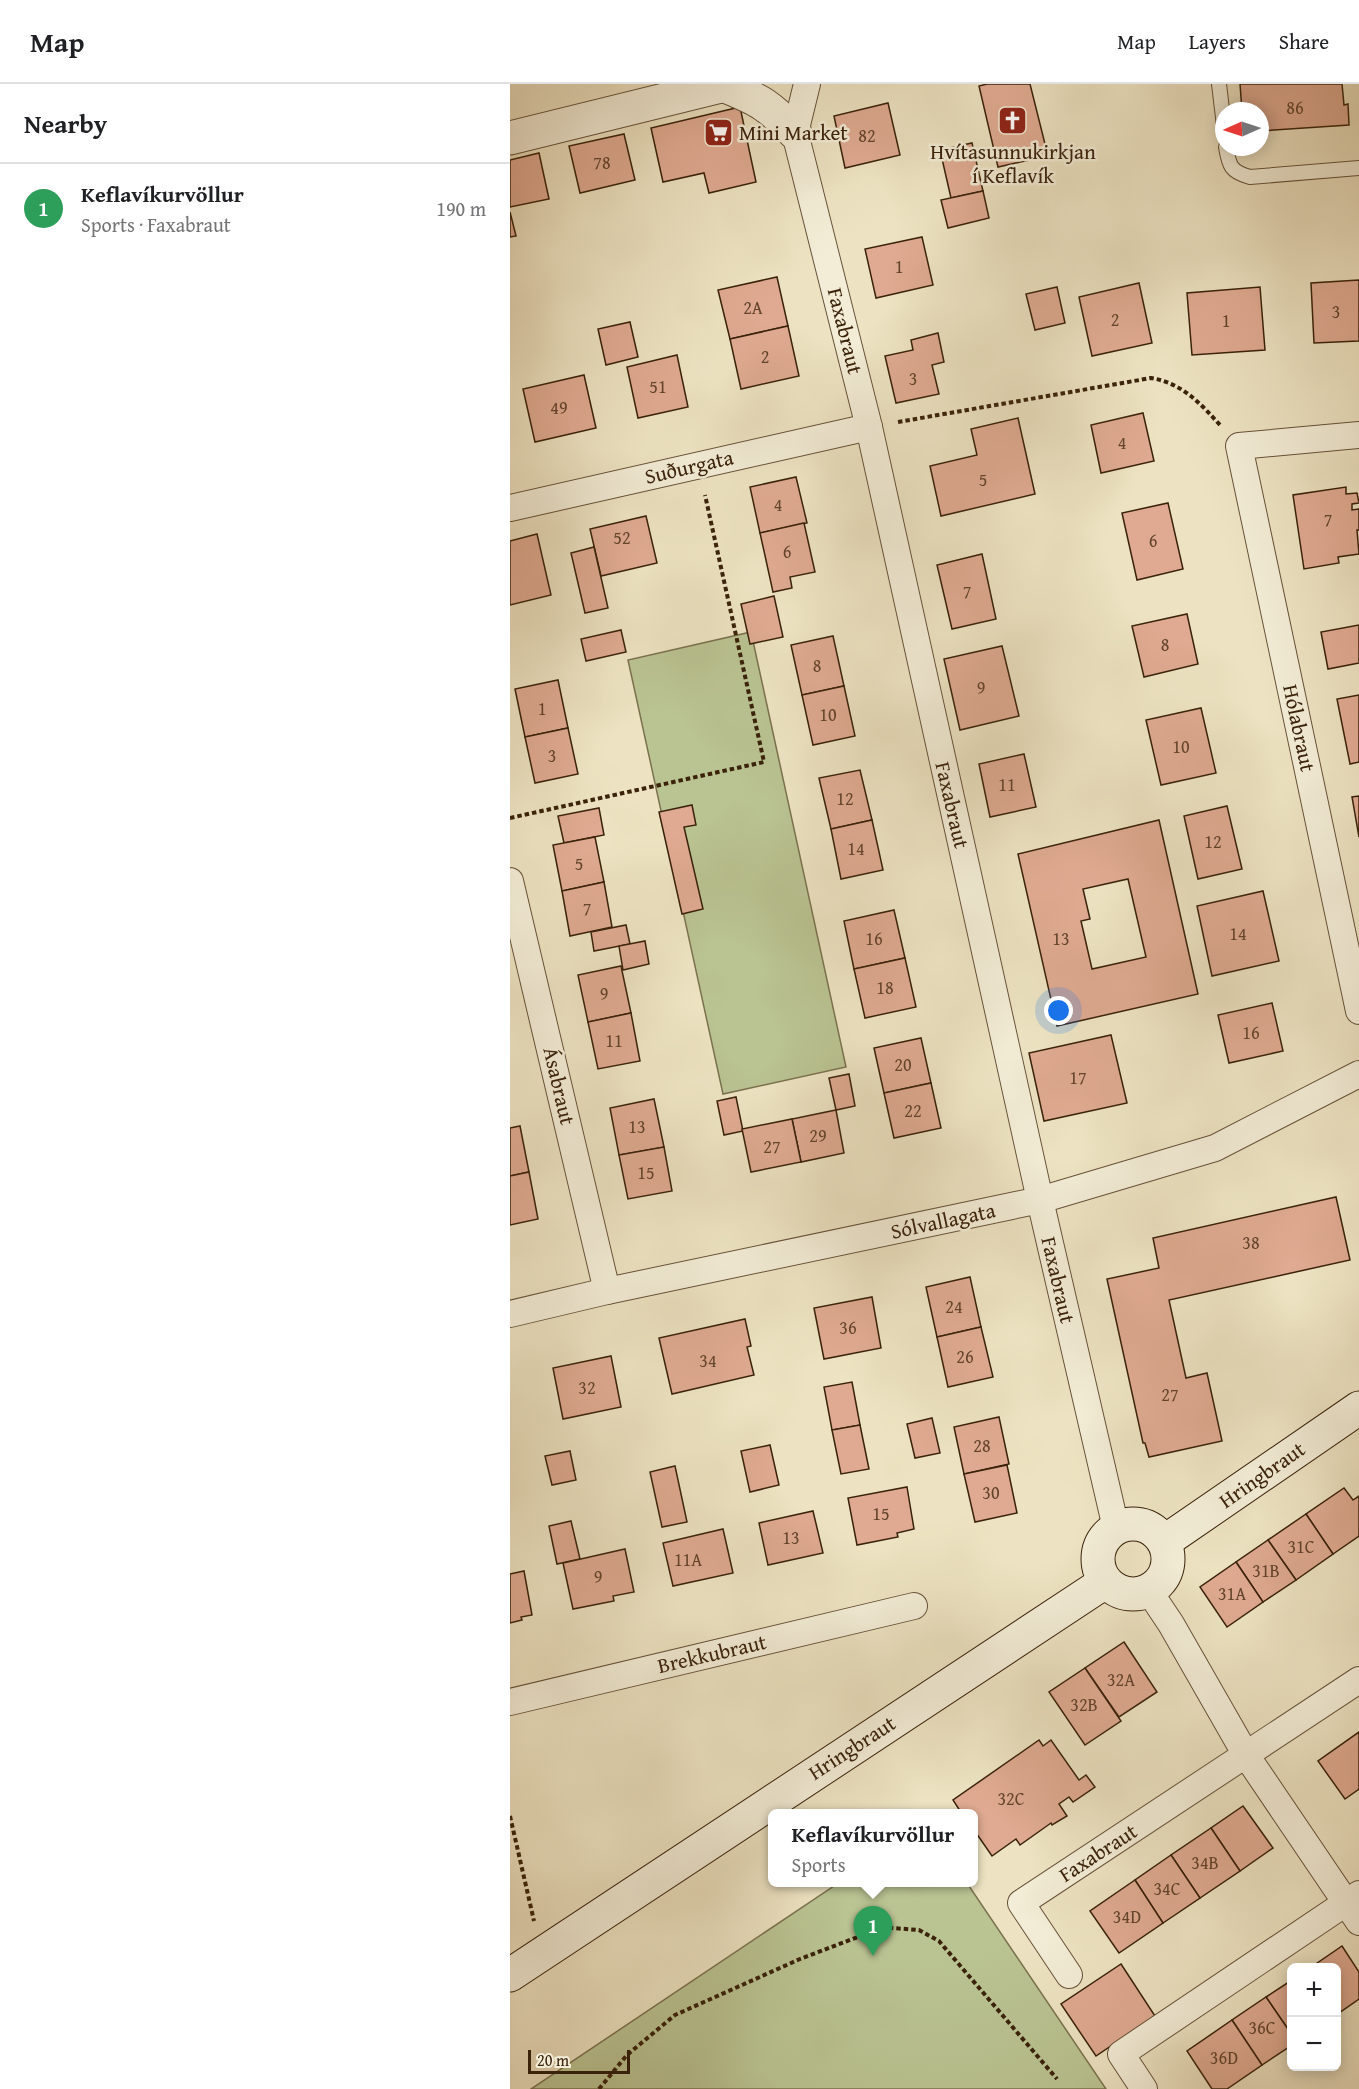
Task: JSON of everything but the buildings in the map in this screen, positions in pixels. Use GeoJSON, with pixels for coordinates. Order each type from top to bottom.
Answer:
{"type":"FeatureCollection","features":[{"type":"Feature","properties":{"kind":"main road"},"geometry":{"type":"LineString","coordinates":[[510,138],[727,85],[754,97],[774,110],[795,133]]}},
{"type":"Feature","properties":{"kind":"main road","name":"Hringbraut"},"geometry":{"type":"LineString","coordinates":[[1164,1542],[1359,1408]]}},
{"type":"Feature","properties":{"kind":"main road"},"geometry":{"type":"LineString","coordinates":[[1133,1524],[1143,1525],[1158,1534],[1164,1542],[1168,1550],[1167,1570],[1164,1578],[1149,1591],[1130,1595],[1112,1588],[1105,1582],[1100,1573],[1098,1552],[1102,1543],[1116,1528],[1133,1524]]}},
{"type":"Feature","properties":{"kind":"main road","name":"Hringbraut"},"geometry":{"type":"LineString","coordinates":[[510,1975],[1105,1582]]}},
{"type":"Feature","properties":{"kind":"street","name":"Faxabraut"},"geometry":{"type":"LineString","coordinates":[[807,84],[795,133],[868,427],[1040,1200],[1116,1528]]}},
{"type":"Feature","properties":{"kind":"street","name":"Suðurgata"},"geometry":{"type":"LineString","coordinates":[[510,508],[868,427]]}},
{"type":"Feature","properties":{"kind":"street"},"geometry":{"type":"LineString","coordinates":[[1239,446],[1359,435]]}},
{"type":"Feature","properties":{"kind":"street","name":"Hólabraut"},"geometry":{"type":"LineString","coordinates":[[1239,446],[1359,1011]]}},
{"type":"Feature","properties":{"kind":"street","name":"Ásabraut"},"geometry":{"type":"LineString","coordinates":[[510,881],[607,1291]]}},
{"type":"Feature","properties":{"kind":"street","name":"Sólvallagata"},"geometry":{"type":"LineString","coordinates":[[510,1314],[607,1291],[1040,1200],[1215,1148],[1359,1074]]}},
{"type":"Feature","properties":{"kind":"street"},"geometry":{"type":"LineString","coordinates":[[1144,2089],[1121,2054],[1355,1906],[1246,1755],[1171,1624],[1149,1591]]}},
{"type":"Feature","properties":{"kind":"street","name":"Brekkubraut"},"geometry":{"type":"LineString","coordinates":[[510,1702],[914,1606]]}},
{"type":"Feature","properties":{"kind":"street","name":"Faxabraut"},"geometry":{"type":"LineString","coordinates":[[1069,1975],[1021,1903],[1359,1680]]}},
{"type":"Feature","properties":{"kind":"lane"},"geometry":{"type":"LineString","coordinates":[[1219,84],[1221,102]]}},
{"type":"Feature","properties":{"kind":"lane"},"geometry":{"type":"LineString","coordinates":[[1227,156],[1228,162],[1236,173],[1250,177],[1359,168]]}},
{"type":"Feature","properties":{"kind":"path"},"geometry":{"type":"LineString","coordinates":[[868,427],[1151,378],[1168,381],[1195,398],[1239,446]]}},
{"type":"Feature","properties":{"kind":"path"},"geometry":{"type":"LineString","coordinates":[[510,818],[764,762],[698,465]]}},
{"type":"Feature","properties":{"kind":"path"},"geometry":{"type":"LineString","coordinates":[[510,1816],[541,1954]]}},
{"type":"Feature","properties":{"kind":"path"},"geometry":{"type":"LineString","coordinates":[[599,2089],[627,2055],[675,2015],[800,1959],[862,1935],[892,1928],[919,1930],[939,1941],[1057,2079]]}},
{"type":"Feature","properties":{"kind":"green space"},"geometry":{"type":"Polygon","coordinates":[[[751,632],[846,1067],[723,1094],[628,660],[751,632]]]}},
{"type":"Feature","properties":{"kind":"green space"},"geometry":{"type":"Polygon","coordinates":[[[833,1887],[970,1887],[1106,2089],[531,2089],[833,1887]]]}},
{"type":"Feature","properties":{"kind":"place","name":"Hvítasunnukirkjan í Keflavík"},"geometry":{"type":"Point","coordinates":[1013,121]}},
{"type":"Feature","properties":{"kind":"place","name":"Mini Market"},"geometry":{"type":"Point","coordinates":[718,133]}},
{"type":"Feature","properties":{"kind":"place","name":"Keflavíkurvöllur"},"geometry":{"type":"Point","coordinates":[873,1956]}}]}
